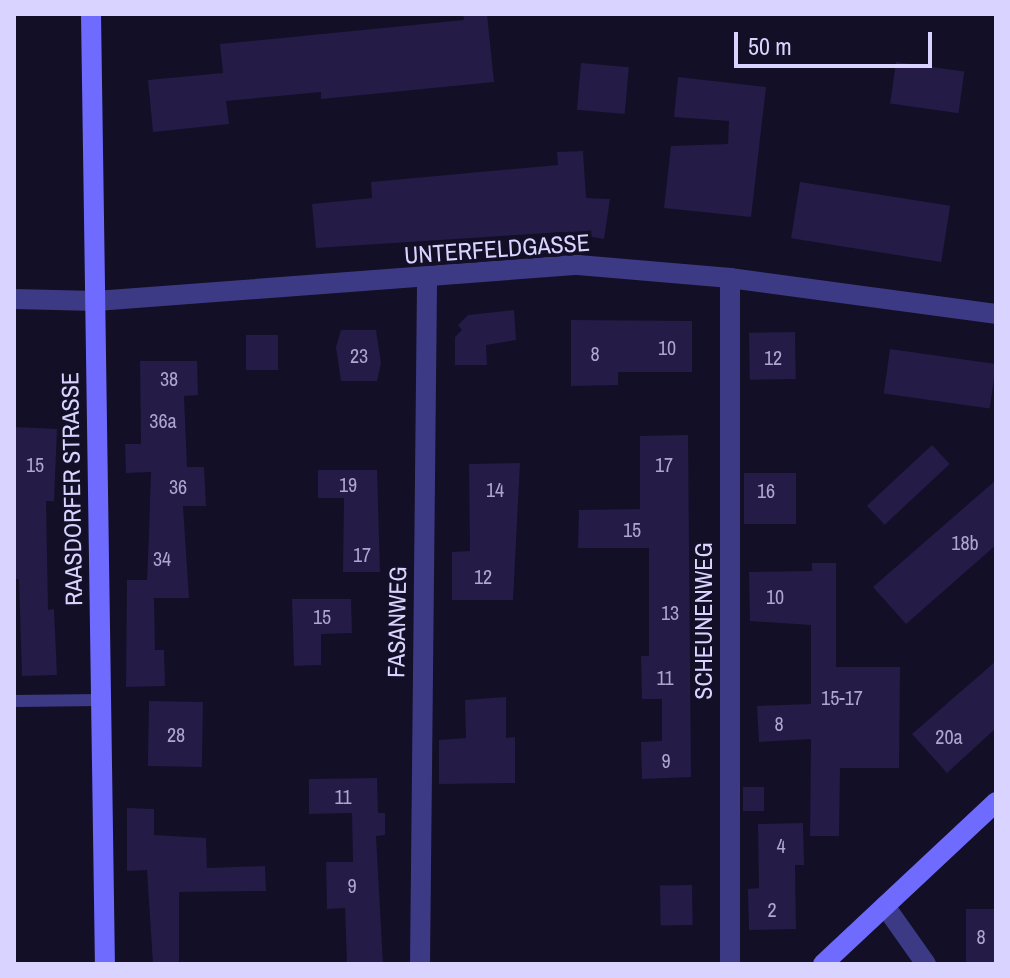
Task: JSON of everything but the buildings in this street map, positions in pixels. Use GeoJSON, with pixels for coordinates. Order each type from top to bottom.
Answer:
{"type":"FeatureCollection","features":[{"type":"Feature","properties":{"kind":"street","name":"RAASDORFER STRASSE"},"geometry":{"type":"LineString","coordinates":[[91,14],[105,964]]}},
{"type":"Feature","properties":{"kind":"street","name":"UNTERFELDGASSE"},"geometry":{"type":"LineString","coordinates":[[14,299],[96,301],[427,280],[578,265],[730,278],[996,314]]}},
{"type":"Feature","properties":{"kind":"street","name":"SCHEUNENWEG"},"geometry":{"type":"LineString","coordinates":[[730,278],[730,964]]}},
{"type":"Feature","properties":{"kind":"street","name":"FASANWEG"},"geometry":{"type":"LineString","coordinates":[[420,964],[427,280]]}},
{"type":"Feature","properties":{"kind":"street"},"geometry":{"type":"LineString","coordinates":[[823,964],[996,802]]}},
{"type":"Feature","properties":{"kind":"street"},"geometry":{"type":"LineString","coordinates":[[885,906],[926,964]]}},
{"type":"Feature","properties":{"kind":"lane"},"geometry":{"type":"LineString","coordinates":[[14,701],[101,700]]}}]}
